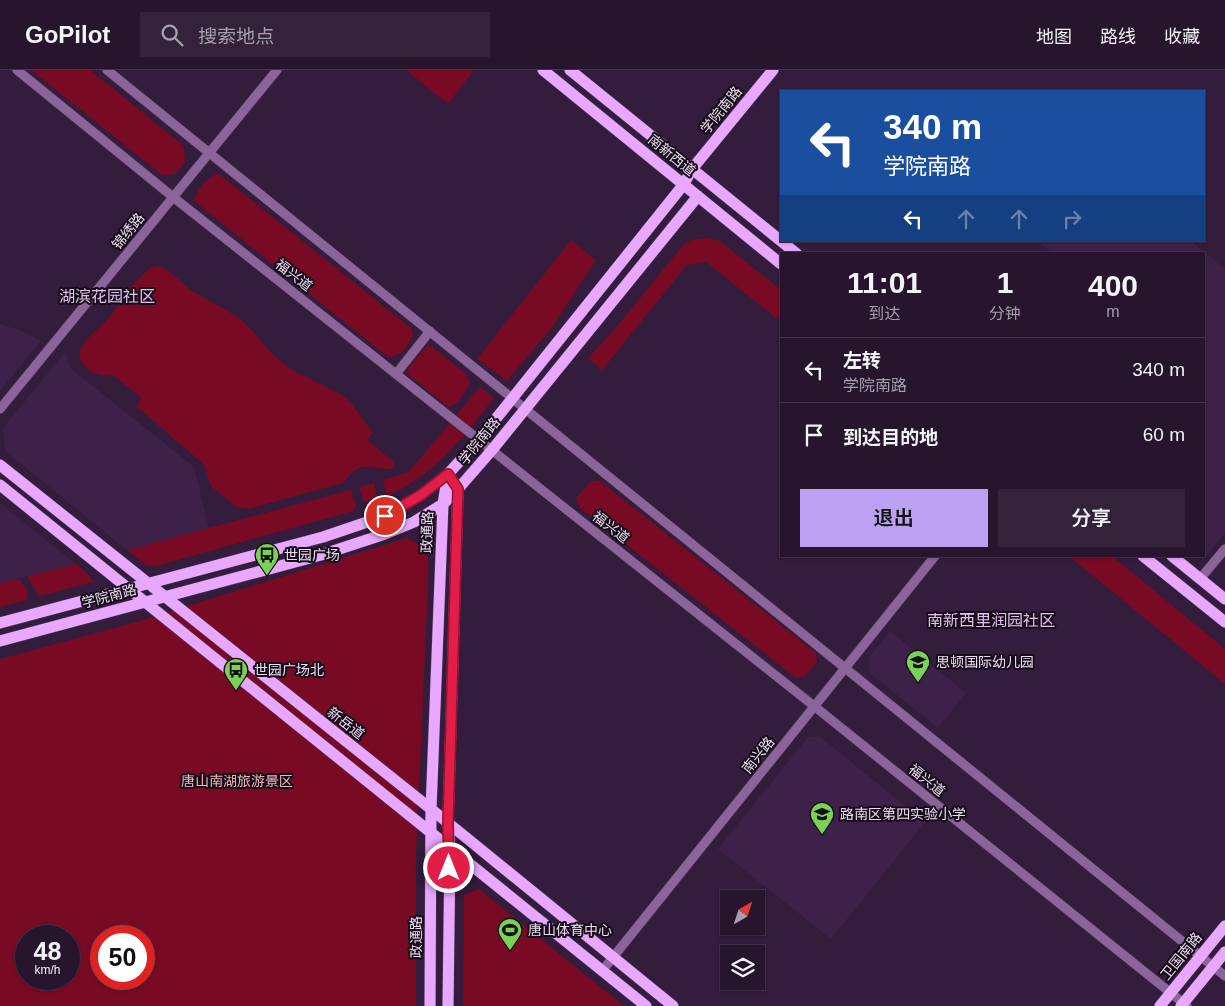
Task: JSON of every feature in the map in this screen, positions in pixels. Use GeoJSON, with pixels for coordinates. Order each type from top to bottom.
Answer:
{"type":"FeatureCollection","features":[{"type":"Feature","properties":{"kind":"main road","name":"南新西道"},"geometry":{"type":"LineString","coordinates":[[543,70],[780,263]]}},
{"type":"Feature","properties":{"kind":"main road","name":"南新西道"},"geometry":{"type":"LineString","coordinates":[[570,70],[780,240]]}},
{"type":"Feature","properties":{"kind":"main road","name":"学院南路"},"geometry":{"type":"LineString","coordinates":[[0,623],[323,537],[385,516],[421,495],[448,474],[479,440],[684,184],[692,169],[774,70]]}},
{"type":"Feature","properties":{"kind":"main road"},"geometry":{"type":"LineString","coordinates":[[692,169],[698,196]]}},
{"type":"Feature","properties":{"kind":"main road","name":"学院南路"},"geometry":{"type":"LineString","coordinates":[[0,641],[321,555],[385,534],[414,522],[443,504],[492,450],[698,196]]}},
{"type":"Feature","properties":{"kind":"main road","name":"南新西道"},"geometry":{"type":"LineString","coordinates":[[782,242],[795,252]]}},
{"type":"Feature","properties":{"kind":"main road","name":"新岳道"},"geometry":{"type":"LineString","coordinates":[[0,465],[431,809],[673,1006]]}},
{"type":"Feature","properties":{"kind":"main road"},"geometry":{"type":"LineString","coordinates":[[448,474],[458,489],[448,824],[450,848],[448,1006]]}},
{"type":"Feature","properties":{"kind":"main road","name":"政通路"},"geometry":{"type":"LineString","coordinates":[[430,1006],[431,809],[443,504],[448,474]]}},
{"type":"Feature","properties":{"kind":"main road"},"geometry":{"type":"LineString","coordinates":[[0,485],[646,1006]]}},
{"type":"Feature","properties":{"kind":"main road"},"geometry":{"type":"LineString","coordinates":[[1144,557],[1225,622]]}},
{"type":"Feature","properties":{"kind":"main road"},"geometry":{"type":"LineString","coordinates":[[1173,557],[1225,599]]}},
{"type":"Feature","properties":{"kind":"main road","name":"卫国南路"},"geometry":{"type":"LineString","coordinates":[[1160,1006],[1225,926]]}},
{"type":"Feature","properties":{"kind":"main road"},"geometry":{"type":"LineString","coordinates":[[1184,1005],[1225,952]]}},
{"type":"Feature","properties":{"kind":"street","name":"福兴道"},"geometry":{"type":"LineString","coordinates":[[17,70],[173,197],[814,706],[1184,1005]]}},
{"type":"Feature","properties":{"kind":"street"},"geometry":{"type":"LineString","coordinates":[[107,70],[1225,976]]}},
{"type":"Feature","properties":{"kind":"street","name":"锦绣路"},"geometry":{"type":"LineString","coordinates":[[0,409],[277,70]]}},
{"type":"Feature","properties":{"kind":"street"},"geometry":{"type":"LineString","coordinates":[[396,374],[430,331]]}},
{"type":"Feature","properties":{"kind":"street"},"geometry":{"type":"LineString","coordinates":[[1200,579],[1225,549]]}},
{"type":"Feature","properties":{"kind":"street","name":"南兴路"},"geometry":{"type":"LineString","coordinates":[[602,971],[934,557]]}},
{"type":"Feature","properties":{"kind":"shaded area"},"geometry":{"type":"Polygon","coordinates":[[[1039,242],[1192,242],[1204,252],[1052,252],[1039,242]]]}},
{"type":"Feature","properties":{"kind":"shaded area"},"geometry":{"type":"Polygon","coordinates":[[[1205,253],[1225,269],[1225,533],[1203,560],[1200,557],[1205,557],[1205,253]]]}},
{"type":"Feature","properties":{"kind":"shaded area"},"geometry":{"type":"Polygon","coordinates":[[[0,324],[22,331],[41,341],[0,391],[0,324]]]}},
{"type":"Feature","properties":{"kind":"shaded area"},"geometry":{"type":"Polygon","coordinates":[[[66,351],[70,368],[194,467],[209,529],[127,550],[5,451],[3,428],[66,351]]]}},
{"type":"Feature","properties":{"kind":"shaded area"},"geometry":{"type":"Polygon","coordinates":[[[0,503],[76,564],[0,583],[0,503]]]}},
{"type":"Feature","properties":{"kind":"shaded area","name":"思顿国际幼儿园"},"geometry":{"type":"Polygon","coordinates":[[[890,631],[966,693],[938,728],[870,673],[869,658],[890,631]]]}},
{"type":"Feature","properties":{"kind":"shaded area","name":"路南区第四实验小学"},"geometry":{"type":"Polygon","coordinates":[[[819,736],[925,822],[831,939],[718,849],[808,737],[819,736]]]}},
{"type":"Feature","properties":{"kind":"green space"},"geometry":{"type":"Polygon","coordinates":[[[31,70],[90,70],[184,146],[185,163],[175,174],[162,175],[31,70]]]}},
{"type":"Feature","properties":{"kind":"green space"},"geometry":{"type":"Polygon","coordinates":[[[406,70],[474,70],[448,104],[406,70]]]}},
{"type":"Feature","properties":{"kind":"green space"},"geometry":{"type":"Polygon","coordinates":[[[218,173],[412,329],[413,335],[404,350],[393,357],[388,357],[194,201],[197,192],[203,184],[218,173]]]}},
{"type":"Feature","properties":{"kind":"green space"},"geometry":{"type":"Polygon","coordinates":[[[707,238],[720,241],[780,289],[780,321],[706,262],[687,265],[602,370],[588,358],[615,329],[684,244],[691,240],[707,238]]]}},
{"type":"Feature","properties":{"kind":"green space"},"geometry":{"type":"Polygon","coordinates":[[[571,240],[596,260],[553,326],[507,381],[477,359],[571,240]]]}},
{"type":"Feature","properties":{"kind":"green space"},"geometry":{"type":"Polygon","coordinates":[[[158,266],[165,268],[192,291],[238,317],[272,354],[294,371],[342,395],[351,403],[373,433],[367,440],[394,462],[393,468],[359,468],[343,483],[249,509],[236,507],[212,487],[205,466],[136,406],[142,398],[114,376],[91,372],[80,358],[80,350],[86,340],[108,319],[134,283],[150,268],[158,266]]]}},
{"type":"Feature","properties":{"kind":"green space"},"geometry":{"type":"Polygon","coordinates":[[[427,346],[431,346],[467,375],[470,384],[452,406],[448,407],[409,375],[407,370],[427,346]]]}},
{"type":"Feature","properties":{"kind":"green space"},"geometry":{"type":"Polygon","coordinates":[[[480,387],[494,398],[468,431],[428,471],[410,484],[387,496],[383,480],[409,472],[480,387]]]}},
{"type":"Feature","properties":{"kind":"green space"},"geometry":{"type":"Polygon","coordinates":[[[591,481],[600,481],[816,653],[817,662],[805,676],[796,678],[580,508],[576,498],[591,481]]]}},
{"type":"Feature","properties":{"kind":"green space"},"geometry":{"type":"Polygon","coordinates":[[[374,483],[377,497],[374,501],[367,503],[363,500],[359,487],[374,483]]]}},
{"type":"Feature","properties":{"kind":"green space"},"geometry":{"type":"Polygon","coordinates":[[[351,490],[356,506],[353,511],[156,566],[146,565],[127,550],[351,490]]]}},
{"type":"Feature","properties":{"kind":"green space","name":"唐山南湖旅游景区"},"geometry":{"type":"Polygon","coordinates":[[[407,538],[421,547],[427,557],[428,569],[416,851],[416,1006],[0,1006],[0,659],[133,623],[407,538]]]}},
{"type":"Feature","properties":{"kind":"green space"},"geometry":{"type":"Polygon","coordinates":[[[1070,557],[1113,557],[1225,649],[1225,684],[1070,557]]]}},
{"type":"Feature","properties":{"kind":"green space"},"geometry":{"type":"Polygon","coordinates":[[[76,564],[90,576],[93,582],[40,596],[27,576],[76,564]]]}},
{"type":"Feature","properties":{"kind":"green space"},"geometry":{"type":"Polygon","coordinates":[[[19,579],[28,590],[26,600],[0,607],[0,583],[19,579]]]}},
{"type":"Feature","properties":{"kind":"green space","name":"唐山体育中心"},"geometry":{"type":"Polygon","coordinates":[[[479,889],[624,1006],[463,1006],[464,895],[479,889]]]}},
{"type":"Feature","properties":{"kind":"place","name":"世园广场"},"geometry":{"type":"Point","coordinates":[267,576]}},
{"type":"Feature","properties":{"kind":"place","name":"思顿国际幼儿园"},"geometry":{"type":"Point","coordinates":[918,683]}},
{"type":"Feature","properties":{"kind":"place","name":"世园广场北"},"geometry":{"type":"Point","coordinates":[236,691]}},
{"type":"Feature","properties":{"kind":"place","name":"路南区第四实验小学"},"geometry":{"type":"Point","coordinates":[822,835]}},
{"type":"Feature","properties":{"kind":"place","name":"唐山体育中心"},"geometry":{"type":"Point","coordinates":[510,951]}},
{"type":"Feature","properties":{"kind":"district","name":"湖滨花园社区"},"geometry":{"type":"Point","coordinates":[107,296]}},
{"type":"Feature","properties":{"kind":"district","name":"南新西里润园社区"},"geometry":{"type":"Point","coordinates":[991,620]}},
{"type":"Feature","properties":{"kind":"route"},"geometry":{"type":"LineString","coordinates":[[385,516],[421,495],[448,474],[458,489],[448,824],[449,868]]}}]}
